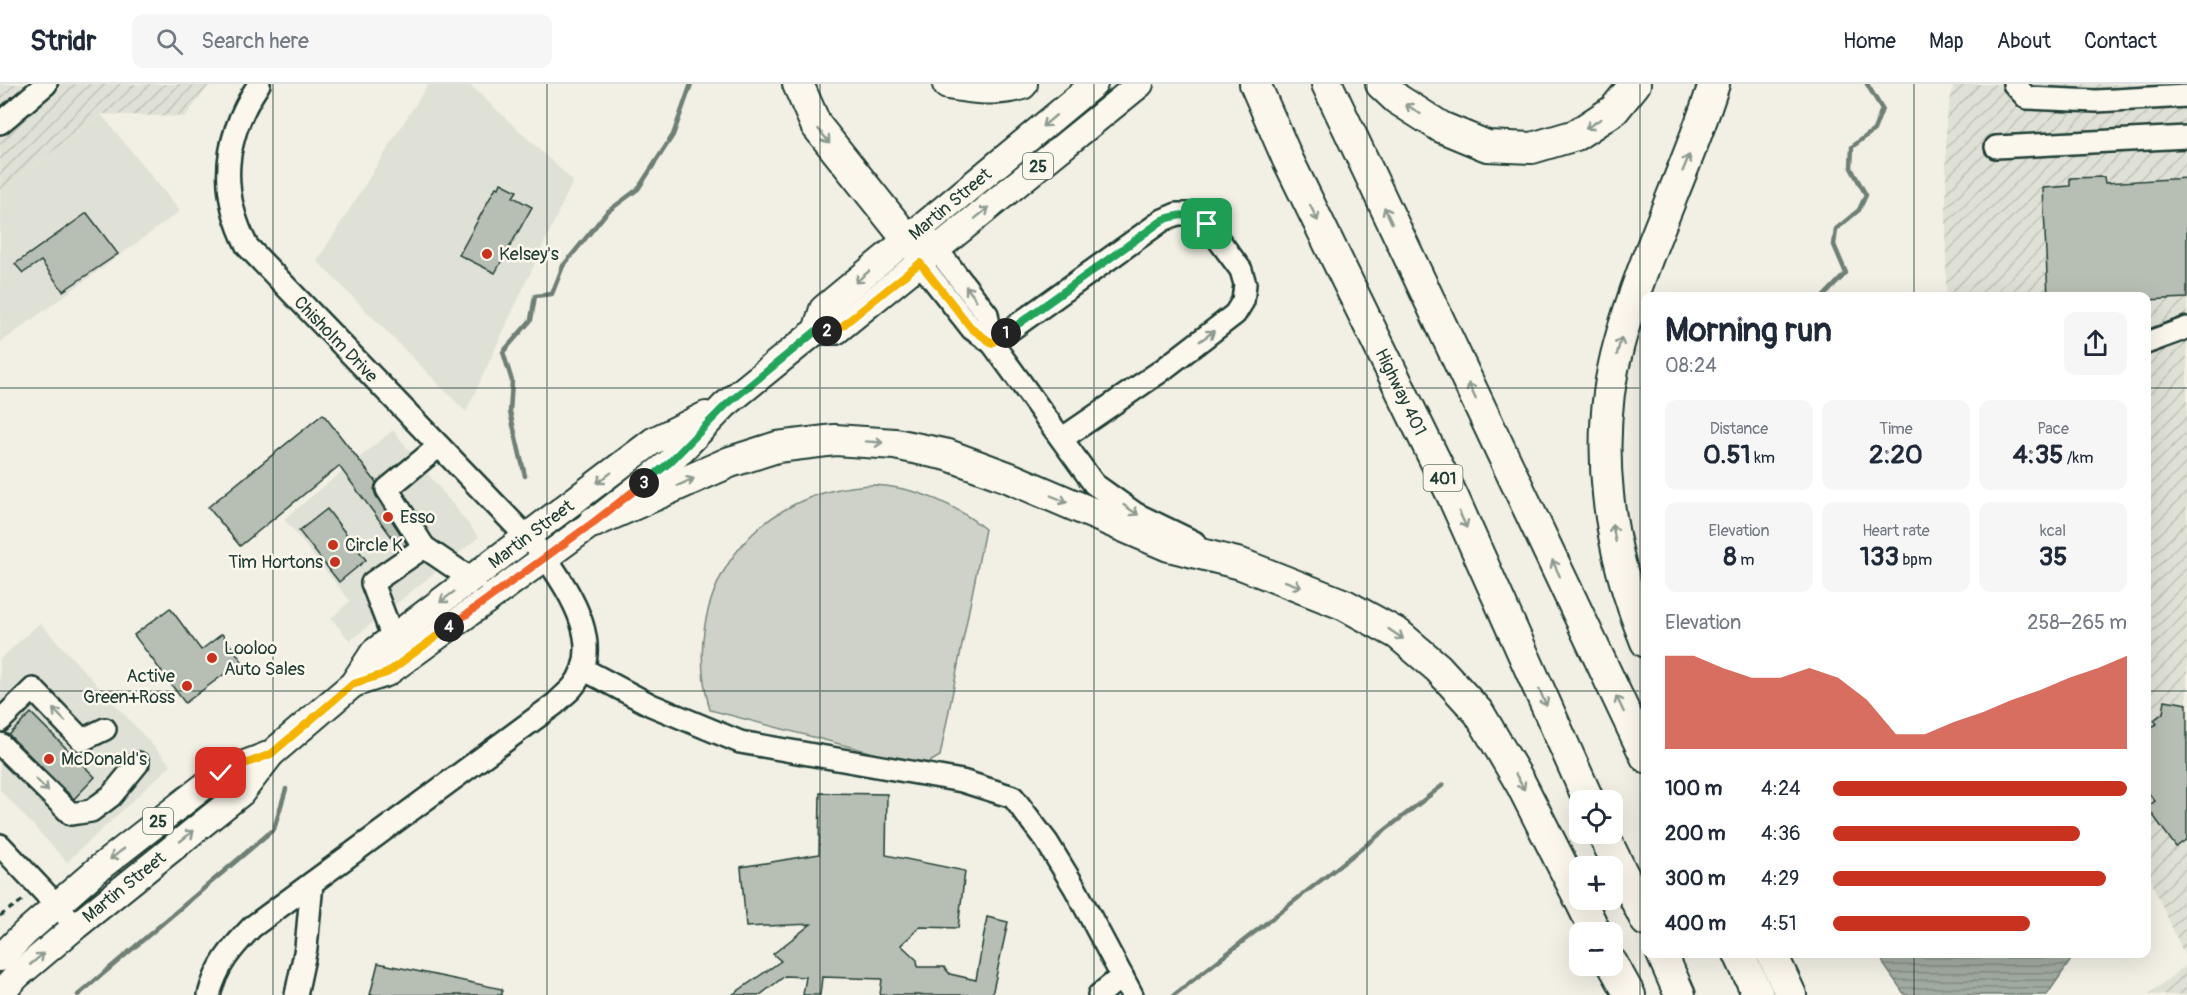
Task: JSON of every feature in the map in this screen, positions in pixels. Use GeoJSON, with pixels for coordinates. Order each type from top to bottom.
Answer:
{"type":"FeatureCollection","features":[{"type":"Feature","properties":{"kind":"highway"},"geometry":{"type":"LineString","coordinates":[[798,84],[816,125],[921,245]]}},
{"type":"Feature","properties":{"kind":"highway"},"geometry":{"type":"LineString","coordinates":[[948,84],[976,89],[1022,84]]}},
{"type":"Feature","properties":{"kind":"highway"},"geometry":{"type":"LineString","coordinates":[[1243,84],[1288,160]]}},
{"type":"Feature","properties":{"kind":"highway","name":"Highway 401"},"geometry":{"type":"LineString","coordinates":[[1255,84],[1288,160],[1453,497],[1584,790]]}},
{"type":"Feature","properties":{"kind":"highway"},"geometry":{"type":"LineString","coordinates":[[1327,84],[1641,746]]}},
{"type":"Feature","properties":{"kind":"highway"},"geometry":{"type":"LineString","coordinates":[[1381,84],[1397,99],[1441,128],[1486,146],[1532,148],[1576,135],[1614,110],[1635,84]]}},
{"type":"Feature","properties":{"kind":"highway"},"geometry":{"type":"LineString","coordinates":[[1641,630],[1633,610],[1613,531],[1605,460],[1607,404],[1618,345],[1640,279],[1700,129],[1714,84]]}},
{"type":"Feature","properties":{"kind":"highway"},"geometry":{"type":"LineString","coordinates":[[594,522],[730,462],[777,447],[835,440],[895,444],[948,455],[1010,478],[1169,546],[1241,564],[1345,605],[1398,634],[1438,668],[1479,713],[1521,784],[1569,878]]}},
{"type":"Feature","properties":{"kind":"highway"},"geometry":{"type":"LineString","coordinates":[[1608,844],[1641,911]]}},
{"type":"Feature","properties":{"kind":"highway"},"geometry":{"type":"LineString","coordinates":[[1664,958],[1680,995]]}},
{"type":"Feature","properties":{"kind":"highway"},"geometry":{"type":"LineString","coordinates":[[1741,958],[1758,995]]}},
{"type":"Feature","properties":{"kind":"highway"},"geometry":{"type":"LineString","coordinates":[[1774,958],[1791,995]]}},
{"type":"Feature","properties":{"kind":"highway"},"geometry":{"type":"LineString","coordinates":[[1619,976],[1630,995]]}},
{"type":"Feature","properties":{"kind":"main road","name":"Martin Street"},"geometry":{"type":"LineString","coordinates":[[921,245],[1094,84]]}},
{"type":"Feature","properties":{"kind":"main road","name":"Martin Street"},"geometry":{"type":"LineString","coordinates":[[353,684],[387,673],[594,522],[669,463],[726,405],[816,331],[823,309],[921,245],[1140,84]]}},
{"type":"Feature","properties":{"kind":"main road","name":"Martin Street"},"geometry":{"type":"LineString","coordinates":[[0,994],[18,975],[76,926],[241,794],[271,754],[353,684],[374,652],[653,441],[726,405]]}},
{"type":"Feature","properties":{"kind":"main road","name":"Martin Street"},"geometry":{"type":"LineString","coordinates":[[0,958],[49,897],[98,869],[221,773],[271,754]]}},
{"type":"Feature","properties":{"kind":"street"},"geometry":{"type":"LineString","coordinates":[[0,123],[46,84]]}},
{"type":"Feature","properties":{"kind":"street","name":"Chisholm Drive"},"geometry":{"type":"LineString","coordinates":[[259,84],[239,119],[230,150],[230,200],[236,225],[247,246],[545,556],[577,610],[584,628],[583,669]]}},
{"type":"Feature","properties":{"kind":"street"},"geometry":{"type":"LineString","coordinates":[[2014,84],[2027,98],[2096,102],[2187,96]]}},
{"type":"Feature","properties":{"kind":"street"},"geometry":{"type":"LineString","coordinates":[[2082,84],[2096,102]]}},
{"type":"Feature","properties":{"kind":"street"},"geometry":{"type":"LineString","coordinates":[[1995,147],[2187,137]]}},
{"type":"Feature","properties":{"kind":"street"},"geometry":{"type":"LineString","coordinates":[[992,343],[1163,220],[1177,214],[1188,214],[1207,224],[1241,270],[1245,284],[1243,301],[1235,314],[1161,371],[1063,438]]}},
{"type":"Feature","properties":{"kind":"street"},"geometry":{"type":"LineString","coordinates":[[921,245],[987,314],[992,343],[1063,438],[1094,484],[1136,514],[1241,564]]}},
{"type":"Feature","properties":{"kind":"street"},"geometry":{"type":"LineString","coordinates":[[2151,341],[2187,328]]}},
{"type":"Feature","properties":{"kind":"street"},"geometry":{"type":"LineString","coordinates":[[439,446],[387,489],[424,547],[471,579]]}},
{"type":"Feature","properties":{"kind":"street"},"geometry":{"type":"LineString","coordinates":[[393,638],[372,583],[424,547]]}},
{"type":"Feature","properties":{"kind":"street"},"geometry":{"type":"LineString","coordinates":[[209,995],[217,969],[231,948],[252,927],[555,704],[573,687],[583,669],[651,705],[740,742],[962,781],[1013,796],[1047,842],[1075,888],[1132,995]]}},
{"type":"Feature","properties":{"kind":"street"},"geometry":{"type":"LineString","coordinates":[[0,721],[33,689],[82,740],[105,729]]}},
{"type":"Feature","properties":{"kind":"street"},"geometry":{"type":"LineString","coordinates":[[0,744],[71,814],[90,811],[111,796],[138,763]]}},
{"type":"Feature","properties":{"kind":"street"},"geometry":{"type":"LineString","coordinates":[[0,845],[76,926]]}},
{"type":"Feature","properties":{"kind":"street"},"geometry":{"type":"LineString","coordinates":[[296,995],[306,948],[312,883]]}},
{"type":"Feature","properties":{"kind":"street"},"geometry":{"type":"LineString","coordinates":[[1099,995],[1122,976]]}},
{"type":"Feature","properties":{"kind":"path"},"geometry":{"type":"LineString","coordinates":[[0,916],[49,897]]}},
{"type":"Feature","properties":{"kind":"shaded area"},"geometry":{"type":"Polygon","coordinates":[[[0,84],[210,84],[185,117],[101,114],[0,192],[0,84]]]}},
{"type":"Feature","properties":{"kind":"shaded area"},"geometry":{"type":"Polygon","coordinates":[[[428,84],[469,84],[573,181],[466,412],[317,261],[428,84]]]}},
{"type":"Feature","properties":{"kind":"shaded area"},"geometry":{"type":"Polygon","coordinates":[[[1954,84],[2187,84],[2187,961],[2151,881],[2151,292],[1946,292],[1946,118],[1954,84]]]}},
{"type":"Feature","properties":{"kind":"shaded area"},"geometry":{"type":"Polygon","coordinates":[[[101,114],[180,211],[0,343],[0,192],[101,114]]]}},
{"type":"Feature","properties":{"kind":"shaded area"},"geometry":{"type":"Polygon","coordinates":[[[393,430],[479,537],[350,641],[331,618],[350,601],[284,519],[393,430]]]}},
{"type":"Feature","properties":{"kind":"shaded area"},"geometry":{"type":"Polygon","coordinates":[[[875,485],[905,489],[933,498],[960,511],[985,529],[940,756],[923,766],[710,710],[703,667],[705,626],[716,588],[734,555],[760,527],[793,505],[832,491],[875,485]]]}},
{"type":"Feature","properties":{"kind":"shaded area"},"geometry":{"type":"Polygon","coordinates":[[[40,623],[171,765],[67,862],[0,790],[0,659],[40,623]]]}},
{"type":"Feature","properties":{"kind":"shaded area"},"geometry":{"type":"Polygon","coordinates":[[[1881,958],[2072,958],[2047,995],[1905,995],[1881,958]]]}},
{"type":"Feature","properties":{"kind":"shaded area"},"geometry":{"type":"Polygon","coordinates":[[[2187,964],[2187,995],[2148,995],[2187,964]]]}},
{"type":"Feature","properties":{"kind":"building"},"geometry":{"type":"Polygon","coordinates":[[[2104,177],[2105,183],[2187,178],[2187,298],[2151,300],[2151,292],[2048,292],[2043,188],[2070,186],[2070,178],[2104,177]]]}},
{"type":"Feature","properties":{"kind":"building"},"geometry":{"type":"Polygon","coordinates":[[[501,183],[517,191],[513,197],[532,207],[495,273],[459,255],[496,187],[499,188],[501,183]]]}},
{"type":"Feature","properties":{"kind":"building"},"geometry":{"type":"Polygon","coordinates":[[[87,213],[118,254],[63,291],[41,261],[23,273],[15,264],[87,213]]]}},
{"type":"Feature","properties":{"kind":"building"},"geometry":{"type":"Polygon","coordinates":[[[323,414],[376,482],[374,490],[376,496],[407,544],[400,548],[339,466],[240,546],[208,507],[323,414]]]}},
{"type":"Feature","properties":{"kind":"building","name":"Circle K"},"geometry":{"type":"Polygon","coordinates":[[[327,509],[366,560],[339,582],[299,531],[327,509]]]}},
{"type":"Feature","properties":{"kind":"building"},"geometry":{"type":"Polygon","coordinates":[[[170,608],[201,650],[222,634],[242,661],[185,703],[134,635],[170,608]]]}},
{"type":"Feature","properties":{"kind":"building"},"geometry":{"type":"Polygon","coordinates":[[[2165,700],[2187,704],[2187,839],[2176,847],[2151,813],[2151,804],[2155,801],[2151,796],[2151,727],[2157,724],[2154,720],[2163,713],[2165,700]]]}},
{"type":"Feature","properties":{"kind":"building","name":"McDonald's"},"geometry":{"type":"Polygon","coordinates":[[[31,713],[95,777],[74,799],[9,735],[31,713]]]}},
{"type":"Feature","properties":{"kind":"building"},"geometry":{"type":"Polygon","coordinates":[[[820,793],[887,794],[886,855],[965,871],[958,928],[920,927],[901,945],[917,960],[918,967],[944,967],[950,974],[976,980],[987,917],[1008,922],[992,995],[880,995],[882,979],[822,977],[820,995],[803,995],[806,977],[785,976],[760,995],[732,995],[781,961],[773,954],[811,924],[746,927],[741,867],[819,854],[820,793]]]}},
{"type":"Feature","properties":{"kind":"building"},"geometry":{"type":"Polygon","coordinates":[[[378,963],[502,989],[502,995],[370,995],[378,963]]]}},
{"type":"Feature","properties":{"kind":"waterway"},"geometry":{"type":"LineString","coordinates":[[525,476],[510,412],[512,381],[503,352],[531,320],[535,296],[552,294],[563,266],[607,212],[638,189],[673,135],[691,84]]}},
{"type":"Feature","properties":{"kind":"waterway"},"geometry":{"type":"LineString","coordinates":[[1828,292],[1846,273],[1834,245],[1836,229],[1859,210],[1866,195],[1851,168],[1852,147],[1874,130],[1882,109],[1867,84]]}},
{"type":"Feature","properties":{"kind":"waterway"},"geometry":{"type":"LineString","coordinates":[[1174,995],[1443,785]]}},
{"type":"Feature","properties":{"kind":"waterway"},"geometry":{"type":"LineString","coordinates":[[78,995],[274,829],[286,789]]}},
{"type":"Feature","properties":{"kind":"place","name":"Kelsey's"},"geometry":{"type":"Point","coordinates":[487,254]}},
{"type":"Feature","properties":{"kind":"place","name":"Esso"},"geometry":{"type":"Point","coordinates":[388,517]}},
{"type":"Feature","properties":{"kind":"place","name":"Circle K"},"geometry":{"type":"Point","coordinates":[333,545]}},
{"type":"Feature","properties":{"kind":"place","name":"Tim Hortons"},"geometry":{"type":"Point","coordinates":[335,562]}},
{"type":"Feature","properties":{"kind":"place","name":"Looloo Auto Sales"},"geometry":{"type":"Point","coordinates":[212,658]}},
{"type":"Feature","properties":{"kind":"place","name":"Active Green+Ross"},"geometry":{"type":"Point","coordinates":[187,686]}},
{"type":"Feature","properties":{"kind":"place","name":"McDonald's"},"geometry":{"type":"Point","coordinates":[49,759]}},
{"type":"Feature","properties":{"kind":"route"},"geometry":{"type":"LineString","coordinates":[[221,773],[271,754],[353,684],[387,673],[594,522],[669,463],[726,405],[816,331],[836,331],[920,263],[972,329],[992,343],[1163,220],[1177,214],[1188,214],[1207,224]]}}]}
